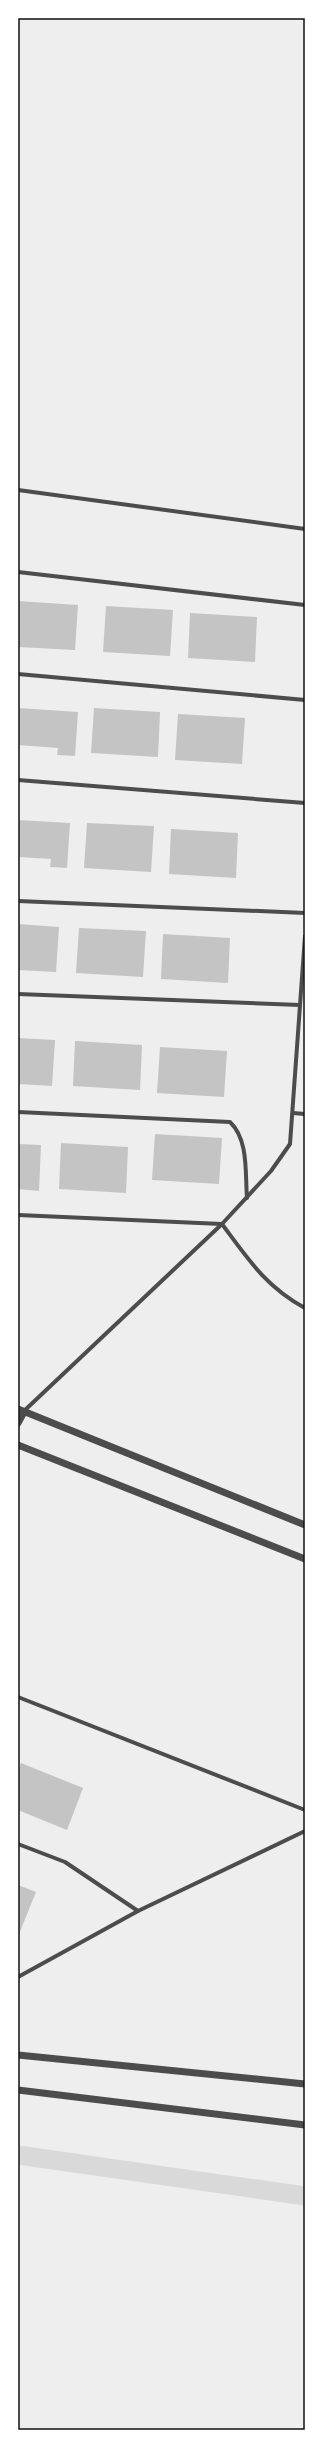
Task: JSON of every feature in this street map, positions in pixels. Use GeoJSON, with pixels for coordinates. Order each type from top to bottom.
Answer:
{"type":"FeatureCollection","features":[{"type":"Feature","properties":{"kind":"street"},"geometry":{"type":"LineString","coordinates":[[18,490],[305,529]]}},
{"type":"Feature","properties":{"kind":"street"},"geometry":{"type":"LineString","coordinates":[[18,572],[305,605]]}},
{"type":"Feature","properties":{"kind":"street"},"geometry":{"type":"LineString","coordinates":[[18,674],[305,700]]}},
{"type":"Feature","properties":{"kind":"street"},"geometry":{"type":"LineString","coordinates":[[18,780],[305,803]]}},
{"type":"Feature","properties":{"kind":"street"},"geometry":{"type":"LineString","coordinates":[[18,900],[305,913]]}},
{"type":"Feature","properties":{"kind":"street"},"geometry":{"type":"LineString","coordinates":[[18,1423],[21,1410],[222,1224],[271,1171],[290,1144],[305,936]]}},
{"type":"Feature","properties":{"kind":"street"},"geometry":{"type":"LineString","coordinates":[[18,994],[300,1005]]}},
{"type":"Feature","properties":{"kind":"street"},"geometry":{"type":"LineString","coordinates":[[18,1112],[230,1122],[238,1129],[242,1139],[247,1198]]}},
{"type":"Feature","properties":{"kind":"street"},"geometry":{"type":"LineString","coordinates":[[293,1113],[305,1114]]}},
{"type":"Feature","properties":{"kind":"street"},"geometry":{"type":"LineString","coordinates":[[18,1215],[222,1224]]}},
{"type":"Feature","properties":{"kind":"street"},"geometry":{"type":"LineString","coordinates":[[222,1224],[255,1268],[283,1296],[305,1308]]}},
{"type":"Feature","properties":{"kind":"street"},"geometry":{"type":"LineString","coordinates":[[21,1410],[305,1525]]}},
{"type":"Feature","properties":{"kind":"street"},"geometry":{"type":"LineString","coordinates":[[18,1445],[305,1559]]}},
{"type":"Feature","properties":{"kind":"street"},"geometry":{"type":"LineString","coordinates":[[18,1697],[305,1810]]}},
{"type":"Feature","properties":{"kind":"street"},"geometry":{"type":"LineString","coordinates":[[18,1977],[138,1911],[305,1831]]}},
{"type":"Feature","properties":{"kind":"street"},"geometry":{"type":"LineString","coordinates":[[18,1844],[64,1862],[138,1911]]}},
{"type":"Feature","properties":{"kind":"street"},"geometry":{"type":"LineString","coordinates":[[18,2055],[305,2084]]}},
{"type":"Feature","properties":{"kind":"street"},"geometry":{"type":"LineString","coordinates":[[18,2090],[305,2125]]}},
{"type":"Feature","properties":{"kind":"shaded area"},"geometry":{"type":"Polygon","coordinates":[[[18,18],[305,18],[305,2430],[18,2430],[18,18]]]}},
{"type":"Feature","properties":{"kind":"building"},"geometry":{"type":"Polygon","coordinates":[[[18,601],[78,605],[75,650],[18,647],[18,601]]]}},
{"type":"Feature","properties":{"kind":"building"},"geometry":{"type":"Polygon","coordinates":[[[106,606],[173,610],[170,656],[103,652],[106,606]]]}},
{"type":"Feature","properties":{"kind":"building"},"geometry":{"type":"Polygon","coordinates":[[[190,613],[257,617],[255,662],[188,658],[190,613]]]}},
{"type":"Feature","properties":{"kind":"building"},"geometry":{"type":"Polygon","coordinates":[[[18,708],[78,712],[75,756],[57,755],[58,748],[18,745],[18,708]]]}},
{"type":"Feature","properties":{"kind":"building"},"geometry":{"type":"Polygon","coordinates":[[[94,708],[160,712],[158,757],[91,753],[94,708]]]}},
{"type":"Feature","properties":{"kind":"building"},"geometry":{"type":"Polygon","coordinates":[[[178,714],[245,718],[242,764],[175,760],[178,714]]]}},
{"type":"Feature","properties":{"kind":"building"},"geometry":{"type":"Polygon","coordinates":[[[18,820],[70,823],[67,868],[50,867],[51,859],[18,857],[18,820]]]}},
{"type":"Feature","properties":{"kind":"building"},"geometry":{"type":"Polygon","coordinates":[[[87,823],[154,826],[151,872],[84,868],[87,823]]]}},
{"type":"Feature","properties":{"kind":"building"},"geometry":{"type":"Polygon","coordinates":[[[171,829],[238,833],[236,878],[169,874],[171,829]]]}},
{"type":"Feature","properties":{"kind":"building"},"geometry":{"type":"Polygon","coordinates":[[[18,924],[59,927],[56,972],[18,970],[18,924]]]}},
{"type":"Feature","properties":{"kind":"building"},"geometry":{"type":"Polygon","coordinates":[[[79,928],[146,931],[143,977],[76,973],[79,928]]]}},
{"type":"Feature","properties":{"kind":"building"},"geometry":{"type":"Polygon","coordinates":[[[163,934],[230,938],[228,983],[161,979],[163,934]]]}},
{"type":"Feature","properties":{"kind":"building"},"geometry":{"type":"Polygon","coordinates":[[[18,1038],[55,1040],[52,1086],[18,1084],[18,1038]]]}},
{"type":"Feature","properties":{"kind":"building"},"geometry":{"type":"Polygon","coordinates":[[[75,1041],[142,1045],[140,1090],[73,1086],[75,1041]]]}},
{"type":"Feature","properties":{"kind":"building"},"geometry":{"type":"Polygon","coordinates":[[[160,1047],[227,1051],[224,1097],[157,1093],[160,1047]]]}},
{"type":"Feature","properties":{"kind":"building"},"geometry":{"type":"Polygon","coordinates":[[[155,1134],[222,1138],[219,1184],[152,1180],[155,1134]]]}},
{"type":"Feature","properties":{"kind":"building"},"geometry":{"type":"Polygon","coordinates":[[[61,1143],[128,1147],[126,1193],[59,1189],[61,1143]]]}},
{"type":"Feature","properties":{"kind":"building"},"geometry":{"type":"Polygon","coordinates":[[[18,1144],[41,1145],[39,1191],[18,1189],[18,1144]]]}},
{"type":"Feature","properties":{"kind":"building"},"geometry":{"type":"Polygon","coordinates":[[[21,1763],[83,1788],[67,1830],[18,1810],[18,1770],[21,1763]]]}},
{"type":"Feature","properties":{"kind":"building"},"geometry":{"type":"Polygon","coordinates":[[[18,1885],[36,1892],[19,1934],[18,1933],[18,1885]]]}},
{"type":"Feature","properties":{"kind":"waterway"},"geometry":{"type":"LineString","coordinates":[[18,2155],[305,2196]]}}]}
